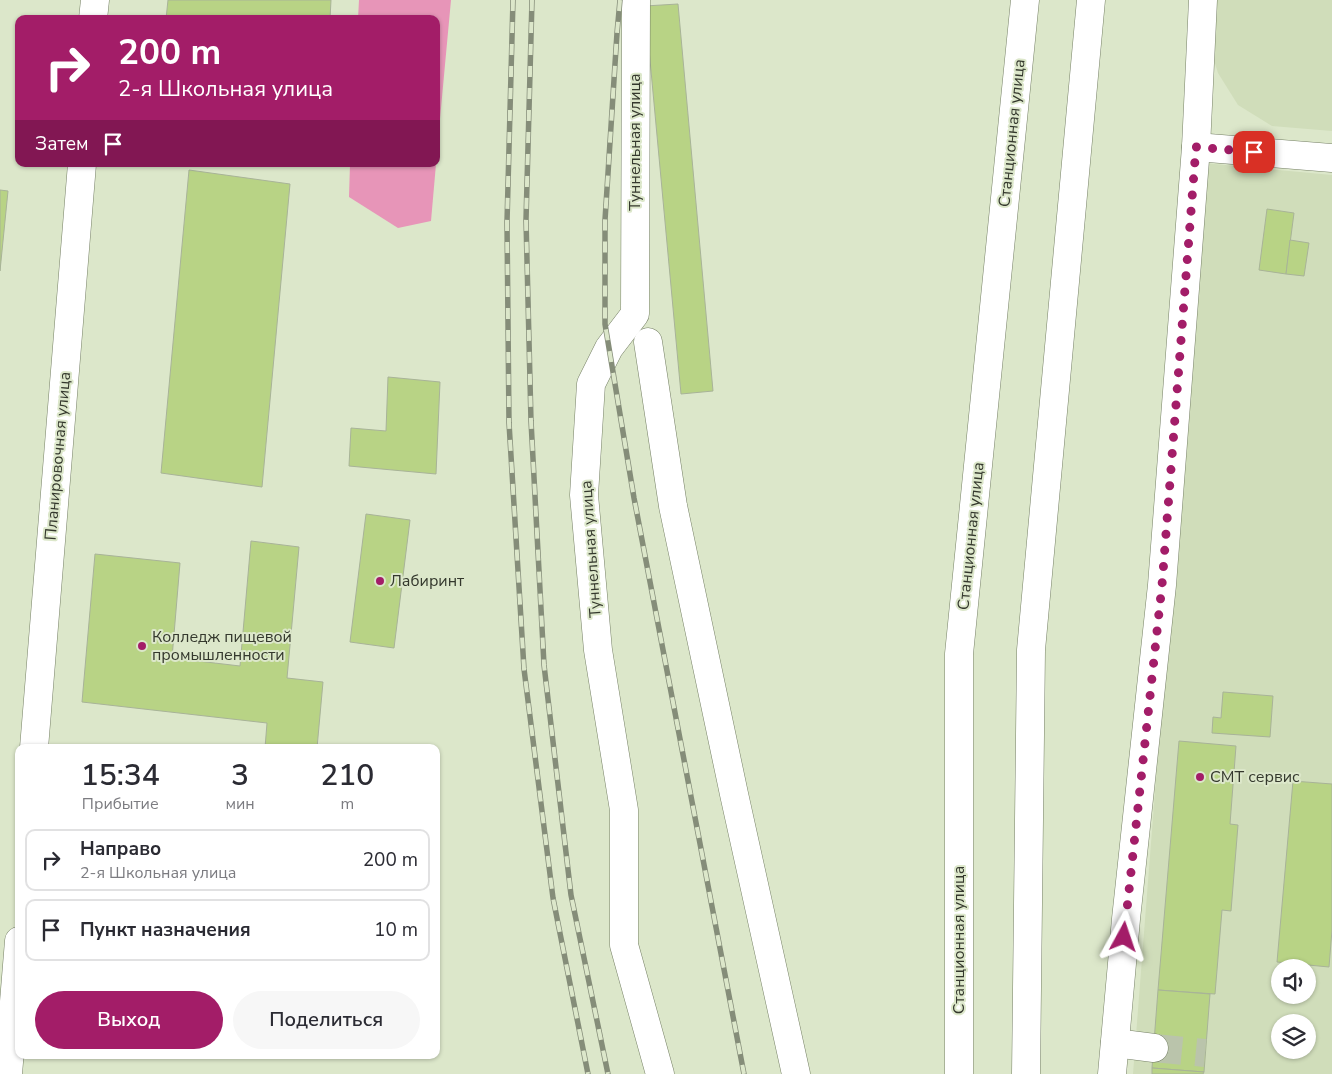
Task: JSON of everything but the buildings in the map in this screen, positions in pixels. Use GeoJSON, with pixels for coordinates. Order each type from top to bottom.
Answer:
{"type":"FeatureCollection","features":[{"type":"Feature","properties":{"kind":"street"},"geometry":{"type":"LineString","coordinates":[[94,15],[95,0]]}},
{"type":"Feature","properties":{"kind":"street","name":"Туннельная улица"},"geometry":{"type":"LineString","coordinates":[[636,0],[635,314],[609,348],[591,384],[584,495],[598,650],[624,810],[624,945],[660,1074]]}},
{"type":"Feature","properties":{"kind":"street","name":"Станционная улица"},"geometry":{"type":"LineString","coordinates":[[960,1074],[960,654],[1025,0]]}},
{"type":"Feature","properties":{"kind":"street"},"geometry":{"type":"LineString","coordinates":[[1026,1074],[1031,650],[1091,0]]}},
{"type":"Feature","properties":{"kind":"street"},"geometry":{"type":"LineString","coordinates":[[1112,1074],[1126,919],[1162,585],[1196,147],[1203,0]]}},
{"type":"Feature","properties":{"kind":"street"},"geometry":{"type":"LineString","coordinates":[[1196,147],[1332,158]]}},
{"type":"Feature","properties":{"kind":"street","name":"Планировочная улица"},"geometry":{"type":"LineString","coordinates":[[34,744],[82,167]]}},
{"type":"Feature","properties":{"kind":"street"},"geometry":{"type":"LineString","coordinates":[[648,342],[673,506],[796,1074]]}},
{"type":"Feature","properties":{"kind":"street"},"geometry":{"type":"LineString","coordinates":[[8,1074],[15,989]]}},
{"type":"Feature","properties":{"kind":"street"},"geometry":{"type":"LineString","coordinates":[[1115,1043],[1154,1048]]}},
{"type":"Feature","properties":{"kind":"shaded area"},"geometry":{"type":"Polygon","coordinates":[[[359,0],[451,0],[440,119],[440,15],[358,15],[359,0]]]}},
{"type":"Feature","properties":{"kind":"shaded area"},"geometry":{"type":"Polygon","coordinates":[[[1209,0],[1332,0],[1332,131],[1272,126],[1238,105],[1218,73],[1206,35],[1209,0]]]}},
{"type":"Feature","properties":{"kind":"shaded area"},"geometry":{"type":"Polygon","coordinates":[[[1204,163],[1332,175],[1332,1074],[1133,1074],[1204,163]]]}},
{"type":"Feature","properties":{"kind":"shaded area"},"geometry":{"type":"Polygon","coordinates":[[[350,167],[436,167],[431,221],[398,228],[349,197],[350,167]]]}},
{"type":"Feature","properties":{"kind":"tunnel"},"geometry":{"type":"LineString","coordinates":[[1154,1048],[1205,1053]]}},
{"type":"Feature","properties":{"kind":"railway"},"geometry":{"type":"LineString","coordinates":[[513,0],[507,222],[509,423],[524,669],[553,898],[588,1074]]}},
{"type":"Feature","properties":{"kind":"railway"},"geometry":{"type":"LineString","coordinates":[[532,0],[526,220],[531,421],[544,665],[571,895],[608,1074]]}},
{"type":"Feature","properties":{"kind":"railway"},"geometry":{"type":"LineString","coordinates":[[620,0],[605,220],[605,324],[634,498],[744,1074]]}},
{"type":"Feature","properties":{"kind":"place","name":"Лабиринт"},"geometry":{"type":"Point","coordinates":[380,581]}},
{"type":"Feature","properties":{"kind":"place","name":"Колледж пищевой промышленности"},"geometry":{"type":"Point","coordinates":[142,646]}},
{"type":"Feature","properties":{"kind":"place","name":"СМТ сервис"},"geometry":{"type":"Point","coordinates":[1200,777]}},
{"type":"Feature","properties":{"kind":"route"},"geometry":{"type":"LineString","coordinates":[[1124,937],[1162,585],[1196,147],[1254,152]]}}]}
